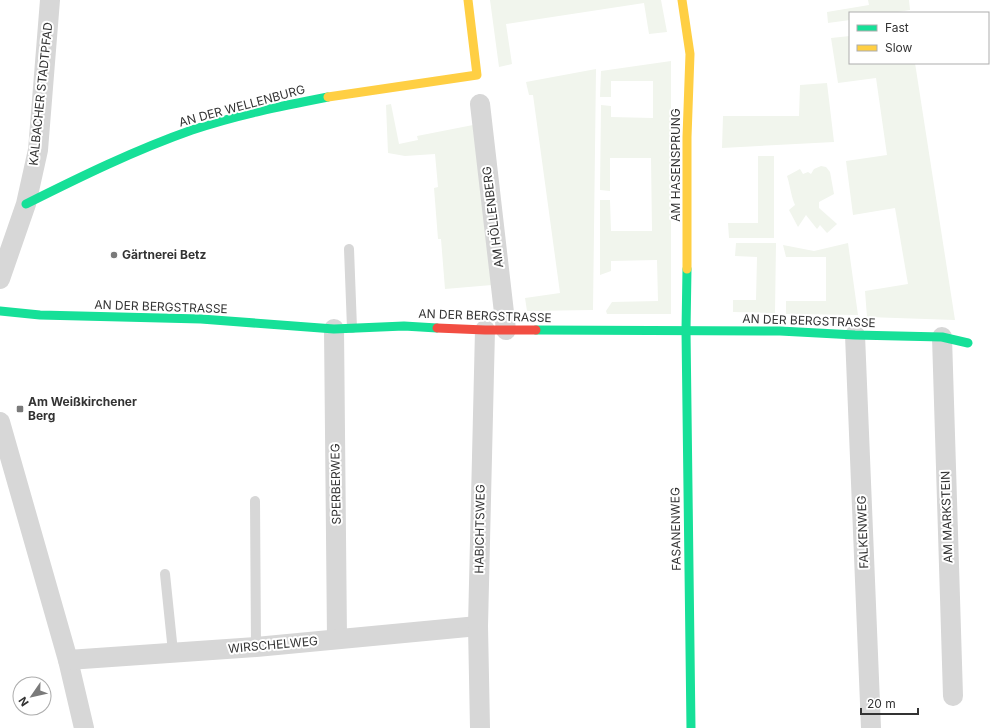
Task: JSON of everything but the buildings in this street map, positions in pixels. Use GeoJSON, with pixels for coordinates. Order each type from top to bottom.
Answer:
{"type":"FeatureCollection","features":[{"type":"Feature","properties":{"kind":"street","name":"AN DER WELLENBURG"},"geometry":{"type":"LineString","coordinates":[[26,204],[70,182],[144,149],[193,130],[260,111],[335,95],[477,75],[468,0]]}},
{"type":"Feature","properties":{"kind":"street","name":"AM HASENSPRUNG"},"geometry":{"type":"LineString","coordinates":[[682,0],[690,54],[687,137],[686,330]]}},
{"type":"Feature","properties":{"kind":"street","name":"KALBACHER STADTPFAD"},"geometry":{"type":"LineString","coordinates":[[0,279],[26,204],[38,150],[46,2]]}},
{"type":"Feature","properties":{"kind":"street","name":"AM HÖLLENBERG"},"geometry":{"type":"LineString","coordinates":[[480,104],[506,330]]}},
{"type":"Feature","properties":{"kind":"street","name":"AN DER BERGSTRASSE"},"geometry":{"type":"LineString","coordinates":[[0,311],[40,315],[201,320],[343,328],[404,326],[485,330],[780,331],[855,335],[942,337],[968,343]]}},
{"type":"Feature","properties":{"kind":"street","name":"SPERBERWEG"},"geometry":{"type":"LineString","coordinates":[[337,640],[343,328]]}},
{"type":"Feature","properties":{"kind":"street","name":"HABICHTSWEG"},"geometry":{"type":"LineString","coordinates":[[480,728],[478,626],[485,330]]}},
{"type":"Feature","properties":{"kind":"street","name":"FASANENWEG"},"geometry":{"type":"LineString","coordinates":[[686,330],[691,728]]}},
{"type":"Feature","properties":{"kind":"street","name":"FALKENWEG"},"geometry":{"type":"LineString","coordinates":[[855,335],[871,728]]}},
{"type":"Feature","properties":{"kind":"street","name":"AM MARKSTEIN"},"geometry":{"type":"LineString","coordinates":[[942,337],[953,696]]}},
{"type":"Feature","properties":{"kind":"street"},"geometry":{"type":"LineString","coordinates":[[0,422],[68,660],[84,728]]}},
{"type":"Feature","properties":{"kind":"street","name":"WIRSCHELWEG"},"geometry":{"type":"LineString","coordinates":[[68,660],[256,647],[478,626]]}},
{"type":"Feature","properties":{"kind":"lane"},"geometry":{"type":"LineString","coordinates":[[343,328],[348,249]]}},
{"type":"Feature","properties":{"kind":"lane"},"geometry":{"type":"LineString","coordinates":[[255,501],[256,647]]}},
{"type":"Feature","properties":{"kind":"lane"},"geometry":{"type":"LineString","coordinates":[[165,574],[174,652]]}},
{"type":"Feature","properties":{"kind":"shaded area"},"geometry":{"type":"Polygon","coordinates":[[[490,0],[661,0],[667,32],[649,34],[644,3],[506,24],[512,64],[499,67],[490,0]]]}},
{"type":"Feature","properties":{"kind":"shaded area"},"geometry":{"type":"Polygon","coordinates":[[[868,0],[909,0],[910,10],[898,12],[849,12],[849,20],[828,23],[827,12],[869,5],[868,0]]]}},
{"type":"Feature","properties":{"kind":"shaded area"},"geometry":{"type":"Polygon","coordinates":[[[849,36],[849,64],[915,64],[955,320],[867,317],[865,291],[908,284],[895,208],[853,215],[846,161],[887,155],[876,78],[838,83],[831,38],[849,36]]]}},
{"type":"Feature","properties":{"kind":"shaded area"},"geometry":{"type":"Polygon","coordinates":[[[671,61],[671,314],[607,314],[606,311],[612,302],[658,301],[657,260],[611,261],[611,271],[600,275],[600,200],[610,200],[611,231],[652,231],[651,158],[610,158],[610,191],[600,190],[601,105],[611,106],[611,117],[653,118],[653,81],[611,81],[611,97],[600,97],[601,71],[671,61]]]}},
{"type":"Feature","properties":{"kind":"shaded area"},"geometry":{"type":"Polygon","coordinates":[[[596,69],[593,310],[527,311],[525,298],[560,293],[533,95],[529,95],[526,82],[596,69]]]}},
{"type":"Feature","properties":{"kind":"shaded area"},"geometry":{"type":"Polygon","coordinates":[[[827,83],[834,142],[722,148],[723,116],[799,116],[800,85],[827,83]]]}},
{"type":"Feature","properties":{"kind":"shaded area"},"geometry":{"type":"Polygon","coordinates":[[[391,104],[399,144],[418,140],[417,136],[473,125],[492,285],[445,289],[441,239],[438,239],[434,188],[438,187],[435,154],[405,156],[388,153],[386,105],[391,104]]]}},
{"type":"Feature","properties":{"kind":"shaded area"},"geometry":{"type":"Polygon","coordinates":[[[758,156],[774,156],[774,238],[729,238],[728,223],[758,223],[758,156]]]}},
{"type":"Feature","properties":{"kind":"shaded area"},"geometry":{"type":"Polygon","coordinates":[[[821,166],[826,167],[830,172],[834,194],[819,202],[819,208],[837,224],[827,233],[820,225],[817,229],[806,215],[798,227],[789,210],[795,205],[787,176],[800,169],[803,174],[808,172],[811,174],[814,169],[821,166]]]}},
{"type":"Feature","properties":{"kind":"shaded area"},"geometry":{"type":"Polygon","coordinates":[[[736,243],[776,243],[775,313],[733,312],[733,300],[756,300],[757,257],[735,256],[736,243]]]}},
{"type":"Feature","properties":{"kind":"shaded area"},"geometry":{"type":"Polygon","coordinates":[[[848,243],[858,315],[786,314],[786,301],[826,301],[826,257],[786,257],[783,245],[814,251],[848,243]]]}},
{"type":"Feature","properties":{"kind":"traffic: fast"},"geometry":{"type":"LineString","coordinates":[[26,204],[129,155],[192,130],[242,115],[328,97]]}},
{"type":"Feature","properties":{"kind":"traffic: fast"},"geometry":{"type":"LineString","coordinates":[[687,269],[686,330],[691,728]]}},
{"type":"Feature","properties":{"kind":"traffic: fast"},"geometry":{"type":"LineString","coordinates":[[0,311],[40,315],[201,319],[334,329],[404,326],[437,328]]}},
{"type":"Feature","properties":{"kind":"traffic: fast"},"geometry":{"type":"LineString","coordinates":[[536,330],[780,331],[855,335],[942,337],[968,343]]}},
{"type":"Feature","properties":{"kind":"traffic: slow"},"geometry":{"type":"LineString","coordinates":[[328,97],[477,75],[468,0]]}},
{"type":"Feature","properties":{"kind":"traffic: slow"},"geometry":{"type":"LineString","coordinates":[[682,0],[690,54],[687,137],[687,269]]}},
{"type":"Feature","properties":{"kind":"traffic: jam"},"geometry":{"type":"LineString","coordinates":[[437,328],[536,330]]}},
{"type":"Feature","properties":{"kind":"place","name":"Gärtnerei Betz"},"geometry":{"type":"Point","coordinates":[114,255]}},
{"type":"Feature","properties":{"kind":"place","name":"Am Weißkirchener Berg"},"geometry":{"type":"Point","coordinates":[20,409]}}]}
